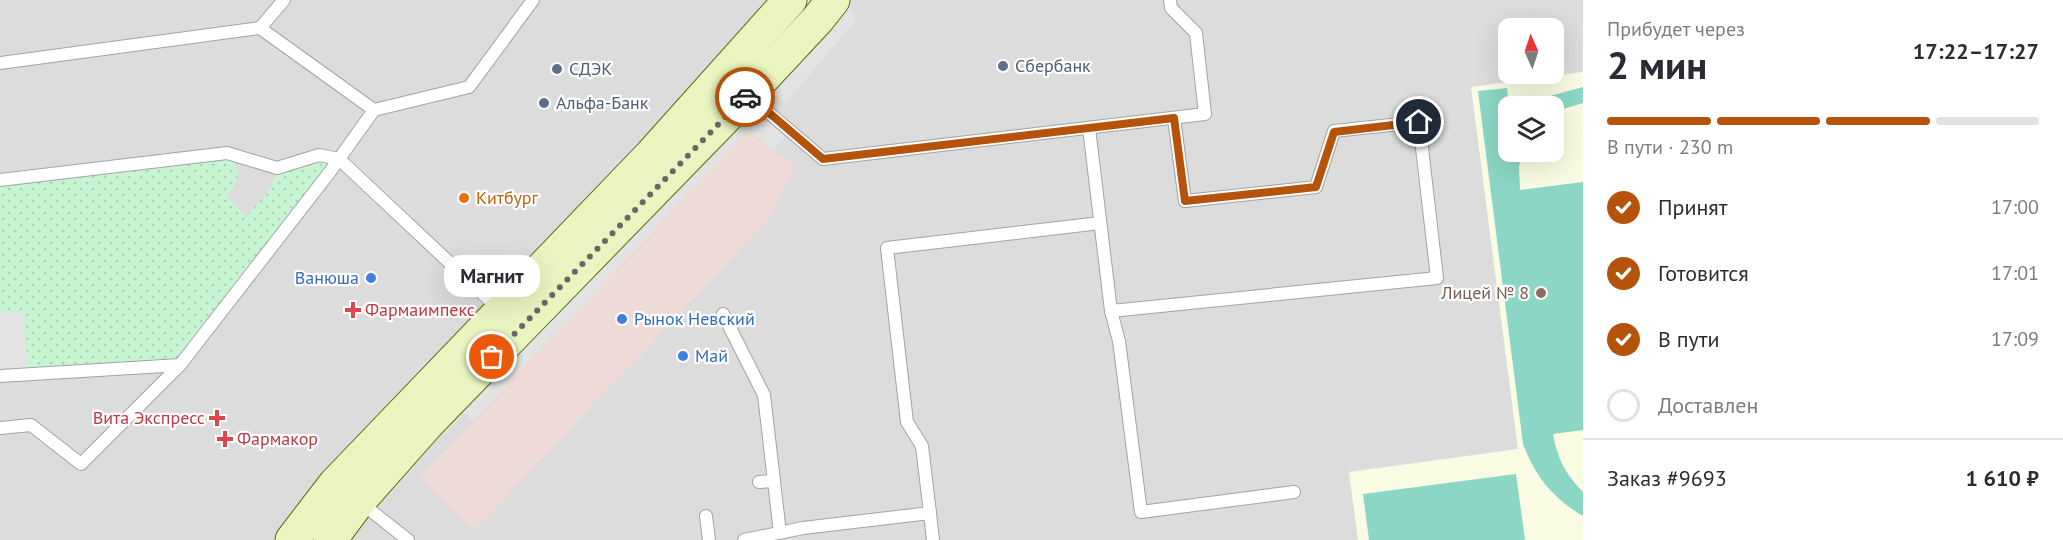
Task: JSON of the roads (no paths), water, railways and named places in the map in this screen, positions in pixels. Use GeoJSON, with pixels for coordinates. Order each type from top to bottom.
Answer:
{"type":"FeatureCollection","features":[{"type":"Feature","properties":{"kind":"street"},"geometry":{"type":"LineString","coordinates":[[330,540],[347,492],[501,310],[652,153],[790,0]]}},
{"type":"Feature","properties":{"kind":"street"},"geometry":{"type":"LineString","coordinates":[[292,540],[428,423],[747,94],[833,0]]}},
{"type":"Feature","properties":{"kind":"lane"},"geometry":{"type":"LineString","coordinates":[[0,63],[260,28],[284,0]]}},
{"type":"Feature","properties":{"kind":"lane"},"geometry":{"type":"LineString","coordinates":[[0,428],[31,425],[81,464],[180,365],[374,111],[469,87],[533,0]]}},
{"type":"Feature","properties":{"kind":"lane"},"geometry":{"type":"LineString","coordinates":[[747,94],[823,159],[1205,114],[1196,33],[1171,8],[1170,0]]}},
{"type":"Feature","properties":{"kind":"lane"},"geometry":{"type":"LineString","coordinates":[[260,28],[374,111]]}},
{"type":"Feature","properties":{"kind":"lane"},"geometry":{"type":"LineString","coordinates":[[1111,311],[1437,278],[1419,122],[1334,132],[1316,187],[1185,201],[1174,118]]}},
{"type":"Feature","properties":{"kind":"lane"},"geometry":{"type":"LineString","coordinates":[[1089,128],[1111,311],[1119,341],[1141,512],[1294,492]]}},
{"type":"Feature","properties":{"kind":"lane"},"geometry":{"type":"LineString","coordinates":[[0,180],[227,153],[277,168],[319,155],[339,159],[501,310]]}},
{"type":"Feature","properties":{"kind":"lane"},"geometry":{"type":"LineString","coordinates":[[933,540],[922,446],[908,422],[887,248],[1100,223]]}},
{"type":"Feature","properties":{"kind":"lane"},"geometry":{"type":"LineString","coordinates":[[723,314],[764,395],[780,533]]}},
{"type":"Feature","properties":{"kind":"lane"},"geometry":{"type":"LineString","coordinates":[[0,376],[180,365]]}},
{"type":"Feature","properties":{"kind":"lane"},"geometry":{"type":"LineString","coordinates":[[759,482],[774,481]]}},
{"type":"Feature","properties":{"kind":"lane"},"geometry":{"type":"LineString","coordinates":[[347,492],[408,540]]}},
{"type":"Feature","properties":{"kind":"lane"},"geometry":{"type":"LineString","coordinates":[[744,540],[780,533],[803,534],[930,513]]}},
{"type":"Feature","properties":{"kind":"lane"},"geometry":{"type":"LineString","coordinates":[[706,516],[709,540]]}},
{"type":"Feature","properties":{"kind":"place","name":"Сбербанк"},"geometry":{"type":"Point","coordinates":[1003,66]}},
{"type":"Feature","properties":{"kind":"place","name":"СДЭК"},"geometry":{"type":"Point","coordinates":[557,69]}},
{"type":"Feature","properties":{"kind":"place","name":"Альфа-Банк"},"geometry":{"type":"Point","coordinates":[544,103]}},
{"type":"Feature","properties":{"kind":"place","name":"Китбург"},"geometry":{"type":"Point","coordinates":[464,198]}},
{"type":"Feature","properties":{"kind":"place","name":"Ванюша"},"geometry":{"type":"Point","coordinates":[371,278]}},
{"type":"Feature","properties":{"kind":"place","name":"Лицей № 8"},"geometry":{"type":"Point","coordinates":[1541,293]}},
{"type":"Feature","properties":{"kind":"place","name":"Фармаимпекс"},"geometry":{"type":"Point","coordinates":[353,310]}},
{"type":"Feature","properties":{"kind":"place","name":"Рынок Невский"},"geometry":{"type":"Point","coordinates":[622,319]}},
{"type":"Feature","properties":{"kind":"place","name":"Май"},"geometry":{"type":"Point","coordinates":[683,356]}},
{"type":"Feature","properties":{"kind":"place","name":"Магнит"},"geometry":{"type":"Point","coordinates":[492,357]}},
{"type":"Feature","properties":{"kind":"place","name":"Вита Экспресс"},"geometry":{"type":"Point","coordinates":[217,418]}},
{"type":"Feature","properties":{"kind":"place","name":"Фармакор"},"geometry":{"type":"Point","coordinates":[225,439]}}]}
